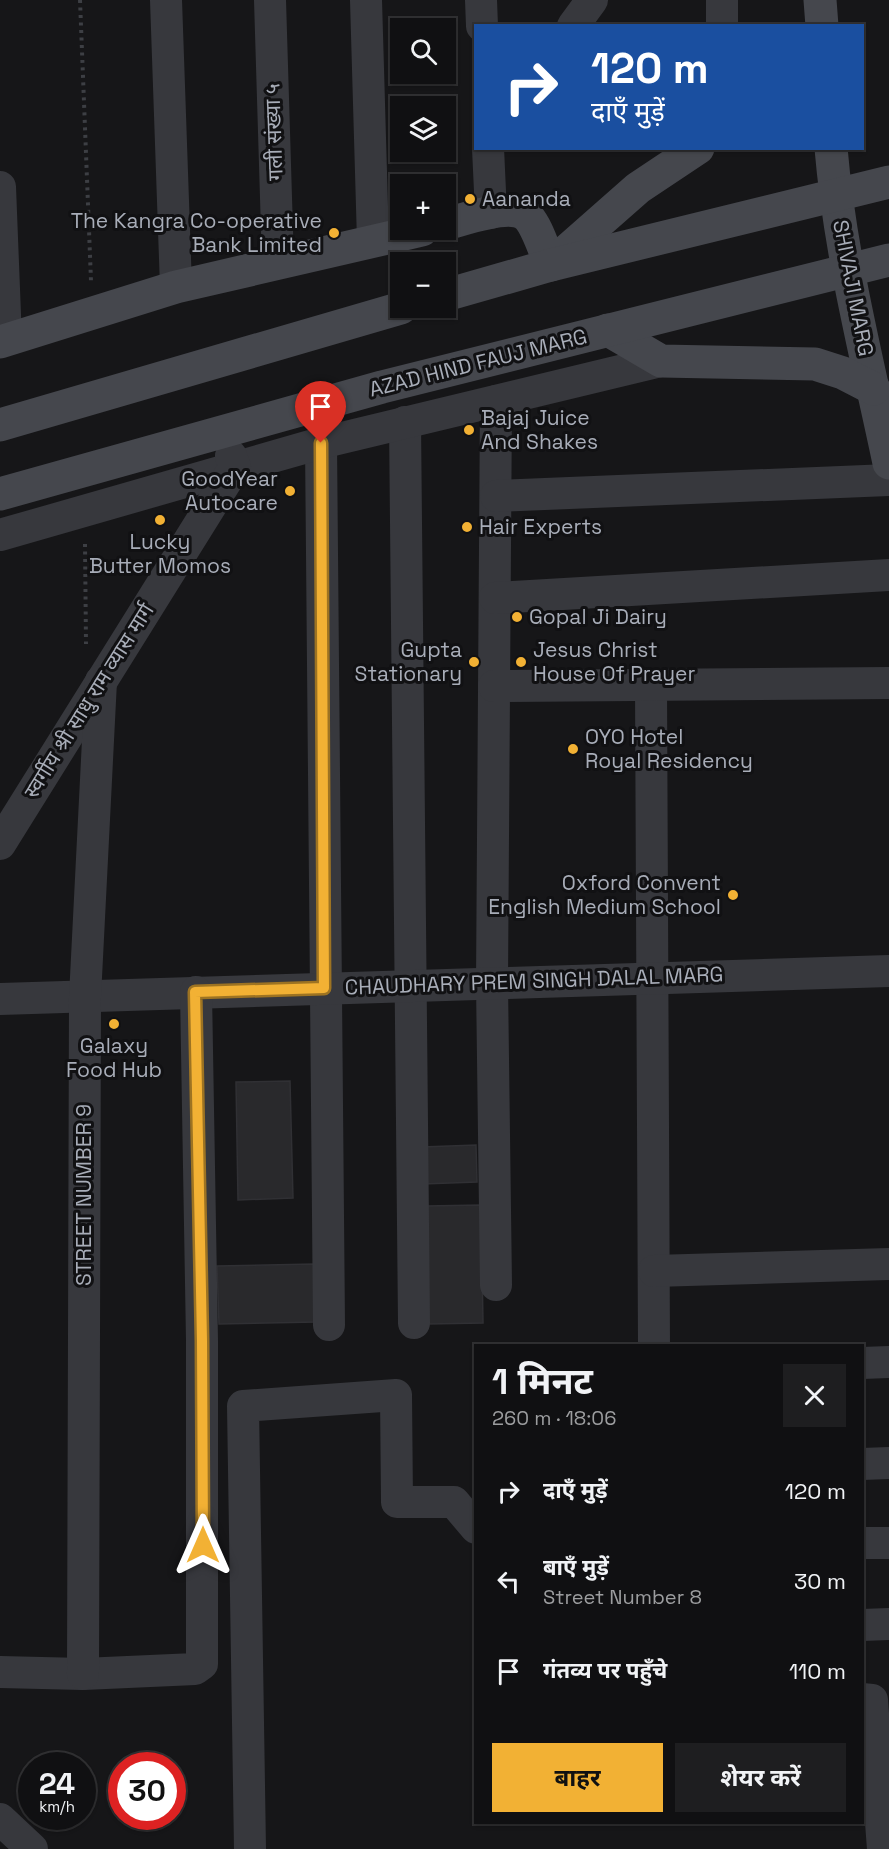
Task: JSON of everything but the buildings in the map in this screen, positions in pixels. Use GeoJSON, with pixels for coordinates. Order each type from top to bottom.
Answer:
{"type":"FeatureCollection","features":[{"type":"Feature","properties":{"kind":"main road"},"geometry":{"type":"LineString","coordinates":[[820,0],[822,24]]}},
{"type":"Feature","properties":{"kind":"main road"},"geometry":{"type":"LineString","coordinates":[[551,265],[638,188],[695,150]]}},
{"type":"Feature","properties":{"kind":"main road","name":"SHIVAJI MARG"},"geometry":{"type":"LineString","coordinates":[[831,150],[835,195],[847,271],[889,463]]}},
{"type":"Feature","properties":{"kind":"main road"},"geometry":{"type":"LineString","coordinates":[[456,292],[551,265],[889,182]]}},
{"type":"Feature","properties":{"kind":"main road"},"geometry":{"type":"LineString","coordinates":[[456,222],[509,209],[519,211],[529,218],[551,265]]}},
{"type":"Feature","properties":{"kind":"main road"},"geometry":{"type":"LineString","coordinates":[[3,341],[176,287],[390,237]]}},
{"type":"Feature","properties":{"kind":"main road","name":"AZAD HIND FAUJ MARG"},"geometry":{"type":"LineString","coordinates":[[0,494],[382,387],[889,260]]}},
{"type":"Feature","properties":{"kind":"main road"},"geometry":{"type":"LineString","coordinates":[[0,425],[390,311]]}},
{"type":"Feature","properties":{"kind":"main road"},"geometry":{"type":"LineString","coordinates":[[608,330],[661,361],[815,364],[843,373],[874,389]]}},
{"type":"Feature","properties":{"kind":"street"},"geometry":{"type":"LineString","coordinates":[[166,0],[176,287]]}},
{"type":"Feature","properties":{"kind":"street","name":"गली संख्या ५"},"geometry":{"type":"LineString","coordinates":[[270,0],[278,263]]}},
{"type":"Feature","properties":{"kind":"street"},"geometry":{"type":"LineString","coordinates":[[366,0],[373,241]]}},
{"type":"Feature","properties":{"kind":"street"},"geometry":{"type":"LineString","coordinates":[[481,0],[482,24]]}},
{"type":"Feature","properties":{"kind":"street"},"geometry":{"type":"LineString","coordinates":[[574,24],[592,0]]}},
{"type":"Feature","properties":{"kind":"street"},"geometry":{"type":"LineString","coordinates":[[722,0],[722,24]]}},
{"type":"Feature","properties":{"kind":"street"},"geometry":{"type":"LineString","coordinates":[[488,150],[491,213]]}},
{"type":"Feature","properties":{"kind":"street"},"geometry":{"type":"LineString","coordinates":[[0,187],[3,341]]}},
{"type":"Feature","properties":{"kind":"street"},"geometry":{"type":"LineString","coordinates":[[0,535],[321,443],[661,361]]}},
{"type":"Feature","properties":{"kind":"street"},"geometry":{"type":"LineString","coordinates":[[496,401],[492,983],[496,1285]]}},
{"type":"Feature","properties":{"kind":"street"},"geometry":{"type":"LineString","coordinates":[[405,422],[414,1323]]}},
{"type":"Feature","properties":{"kind":"street"},"geometry":{"type":"LineString","coordinates":[[222,432],[235,467]]}},
{"type":"Feature","properties":{"kind":"street"},"geometry":{"type":"LineString","coordinates":[[321,443],[324,988],[329,1325]]}},
{"type":"Feature","properties":{"kind":"street","name":"स्वर्गीय श्री साधु राम व्यास मार्ग"},"geometry":{"type":"LineString","coordinates":[[0,844],[235,467]]}},
{"type":"Feature","properties":{"kind":"street"},"geometry":{"type":"LineString","coordinates":[[496,496],[889,480]]}},
{"type":"Feature","properties":{"kind":"street"},"geometry":{"type":"LineString","coordinates":[[495,598],[889,575]]}},
{"type":"Feature","properties":{"kind":"street","name":"STREET NUMBER 9"},"geometry":{"type":"LineString","coordinates":[[83,1674],[85,997],[101,681]]}},
{"type":"Feature","properties":{"kind":"street"},"geometry":{"type":"LineString","coordinates":[[494,686],[889,683]]}},
{"type":"Feature","properties":{"kind":"street"},"geometry":{"type":"LineString","coordinates":[[651,685],[654,1344]]}},
{"type":"Feature","properties":{"kind":"street","name":"CHAUDHARY PREM SINGH DALAL MARG"},"geometry":{"type":"LineString","coordinates":[[0,999],[889,971]]}},
{"type":"Feature","properties":{"kind":"street"},"geometry":{"type":"LineString","coordinates":[[0,1672],[83,1674],[195,1669],[202,1664],[202,1341],[195,992]]}},
{"type":"Feature","properties":{"kind":"street"},"geometry":{"type":"LineString","coordinates":[[654,1271],[889,1264]]}},
{"type":"Feature","properties":{"kind":"street"},"geometry":{"type":"LineString","coordinates":[[864,1363],[889,1362]]}},
{"type":"Feature","properties":{"kind":"street"},"geometry":{"type":"LineString","coordinates":[[250,1849],[243,1406],[396,1395],[397,1502],[454,1502],[474,1526]]}},
{"type":"Feature","properties":{"kind":"street"},"geometry":{"type":"LineString","coordinates":[[864,1464],[889,1463]]}},
{"type":"Feature","properties":{"kind":"street"},"geometry":{"type":"LineString","coordinates":[[864,1544],[889,1543]]}},
{"type":"Feature","properties":{"kind":"street"},"geometry":{"type":"LineString","coordinates":[[864,1625],[889,1624]]}},
{"type":"Feature","properties":{"kind":"street"},"geometry":{"type":"LineString","coordinates":[[864,1699],[872,1700],[882,1849]]}},
{"type":"Feature","properties":{"kind":"street"},"geometry":{"type":"LineString","coordinates":[[0,1819],[32,1849]]}},
{"type":"Feature","properties":{"kind":"path"},"geometry":{"type":"LineString","coordinates":[[81,0],[93,314]]}},
{"type":"Feature","properties":{"kind":"path"},"geometry":{"type":"LineString","coordinates":[[85,510],[86,646]]}},
{"type":"Feature","properties":{"kind":"place","name":"Aananda"},"geometry":{"type":"Point","coordinates":[470,199]}},
{"type":"Feature","properties":{"kind":"place","name":"The Kangra Co-operative Bank Limited"},"geometry":{"type":"Point","coordinates":[334,233]}},
{"type":"Feature","properties":{"kind":"place","name":"Bajaj Juice And Shakes"},"geometry":{"type":"Point","coordinates":[469,430]}},
{"type":"Feature","properties":{"kind":"place","name":"GoodYear Autocare"},"geometry":{"type":"Point","coordinates":[290,491]}},
{"type":"Feature","properties":{"kind":"place","name":"Lucky Butter Momos"},"geometry":{"type":"Point","coordinates":[160,520]}},
{"type":"Feature","properties":{"kind":"place","name":"Hair Experts"},"geometry":{"type":"Point","coordinates":[467,527]}},
{"type":"Feature","properties":{"kind":"place","name":"Gopal Ji Dairy"},"geometry":{"type":"Point","coordinates":[517,617]}},
{"type":"Feature","properties":{"kind":"place","name":"Gupta Stationary"},"geometry":{"type":"Point","coordinates":[474,662]}},
{"type":"Feature","properties":{"kind":"place","name":"Jesus Christ House Of Prayer"},"geometry":{"type":"Point","coordinates":[521,662]}},
{"type":"Feature","properties":{"kind":"place","name":"OYO Hotel Royal Residency"},"geometry":{"type":"Point","coordinates":[573,749]}},
{"type":"Feature","properties":{"kind":"place","name":"Oxford Convent English Medium School"},"geometry":{"type":"Point","coordinates":[733,895]}},
{"type":"Feature","properties":{"kind":"place","name":"Galaxy Food Hub"},"geometry":{"type":"Point","coordinates":[114,1024]}},
{"type":"Feature","properties":{"kind":"route"},"geometry":{"type":"LineString","coordinates":[[203,1545],[202,1341],[195,992],[324,988],[321,443]]}}]}
